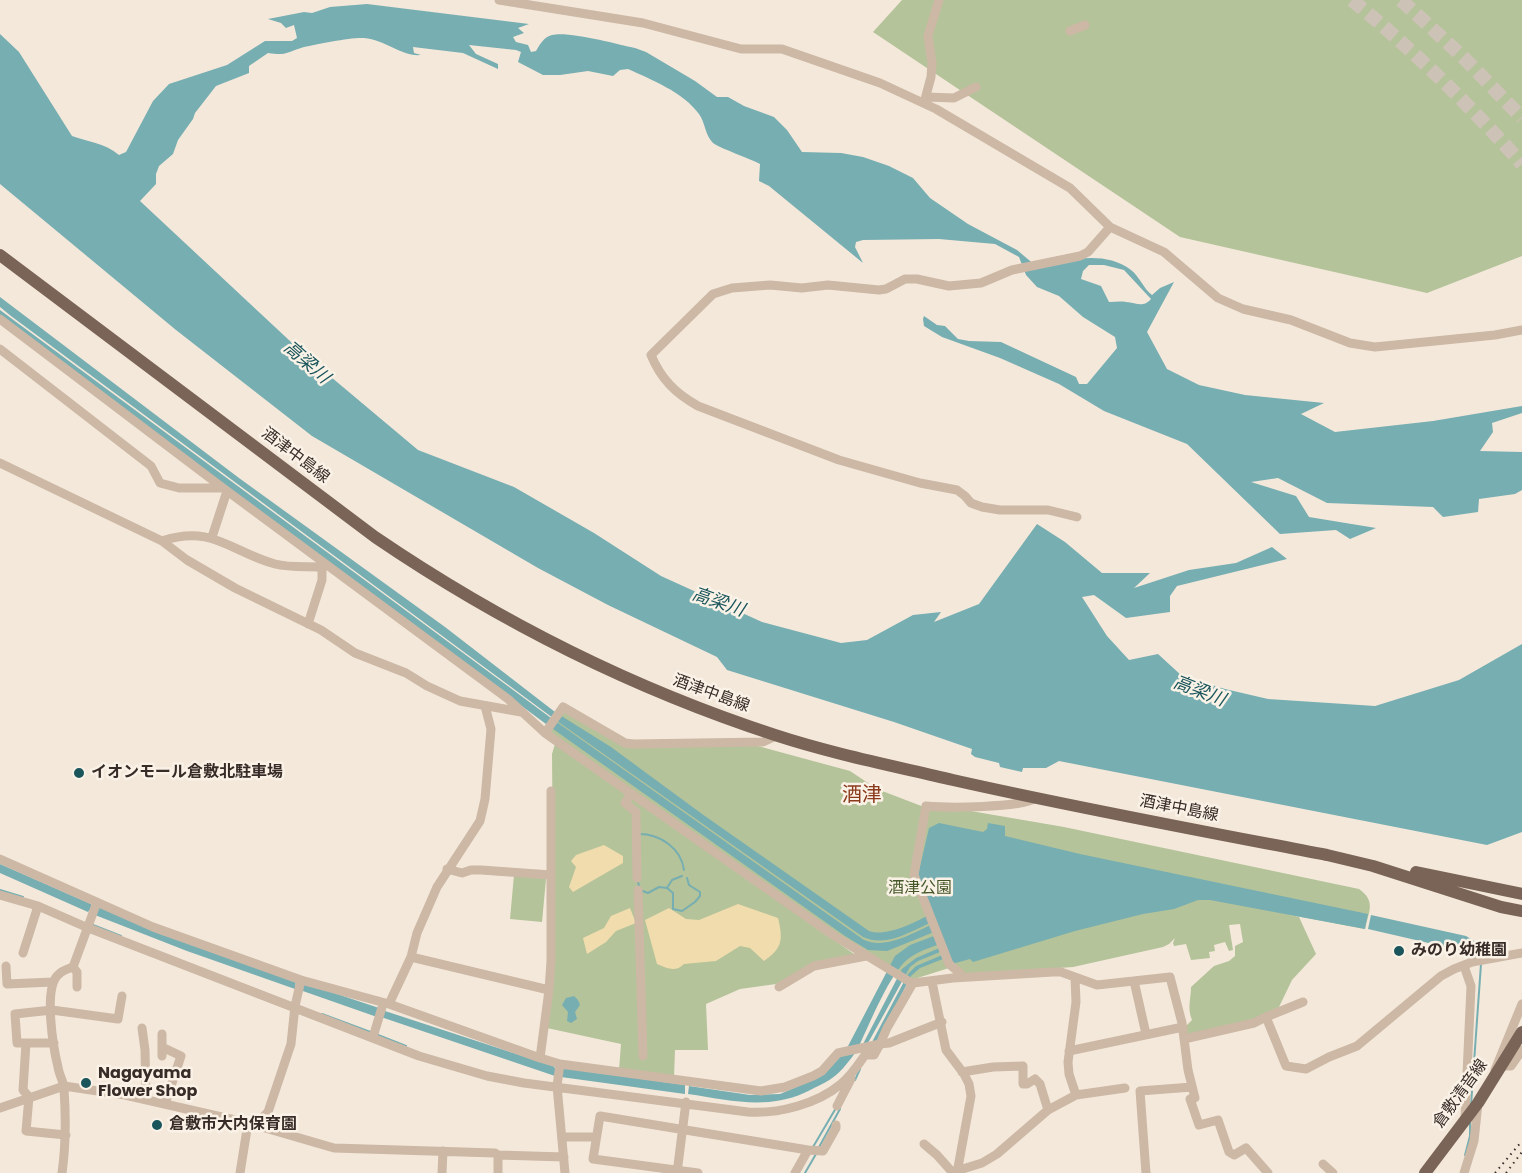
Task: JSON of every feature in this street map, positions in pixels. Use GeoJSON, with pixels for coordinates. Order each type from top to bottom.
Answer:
{"type":"FeatureCollection","features":[{"type":"Feature","properties":{"kind":"main road","name":"酒津中島線"},"geometry":{"type":"LineString","coordinates":[[0,255],[375,537],[450,586],[542,639],[616,674],[675,699],[776,736],[888,765],[1036,798],[1338,858],[1501,907],[1522,911]]}},
{"type":"Feature","properties":{"kind":"main road"},"geometry":{"type":"LineString","coordinates":[[1338,858],[1399,867],[1522,894]]}},
{"type":"Feature","properties":{"kind":"main road","name":"倉敷清音線"},"geometry":{"type":"LineString","coordinates":[[1425,1173],[1498,1071],[1522,1032]]}},
{"type":"Feature","properties":{"kind":"street"},"geometry":{"type":"LineString","coordinates":[[499,0],[643,23],[741,49],[782,49],[925,100],[1070,188],[1110,227],[1164,252],[1202,286],[1232,305],[1291,320],[1359,345],[1375,347],[1522,330]]}},
{"type":"Feature","properties":{"kind":"street"},"geometry":{"type":"LineString","coordinates":[[925,100],[932,63],[928,36],[939,0]]}},
{"type":"Feature","properties":{"kind":"street"},"geometry":{"type":"LineString","coordinates":[[1070,31],[1085,25]]}},
{"type":"Feature","properties":{"kind":"street"},"geometry":{"type":"LineString","coordinates":[[925,100],[954,98],[976,87]]}},
{"type":"Feature","properties":{"kind":"street"},"geometry":{"type":"LineString","coordinates":[[1077,517],[1048,510],[1000,510],[982,507],[971,503],[957,490],[920,483],[839,460],[698,406],[662,379],[651,355],[713,294],[732,288],[770,285],[802,288],[828,285],[879,290],[886,289],[905,279],[917,279],[950,286],[981,283],[1012,270],[1080,256],[1088,252],[1110,227]]}},
{"type":"Feature","properties":{"kind":"street"},"geometry":{"type":"LineString","coordinates":[[1,322],[324,566],[507,699],[520,712],[833,935],[911,983],[1053,972],[1096,986],[1170,977],[1183,1027],[1195,1098],[1190,1099],[1199,1125],[1218,1120],[1229,1152],[1234,1155],[1246,1148],[1268,1173]]}},
{"type":"Feature","properties":{"kind":"street"},"geometry":{"type":"LineString","coordinates":[[0,349],[151,466],[160,483],[178,488],[225,490]]}},
{"type":"Feature","properties":{"kind":"street"},"geometry":{"type":"LineString","coordinates":[[0,463],[162,542],[187,560],[235,588],[321,630],[355,653],[406,673],[427,686],[460,701],[520,712]]}},
{"type":"Feature","properties":{"kind":"street"},"geometry":{"type":"LineString","coordinates":[[212,537],[225,490]]}},
{"type":"Feature","properties":{"kind":"street"},"geometry":{"type":"LineString","coordinates":[[162,542],[188,535],[212,537],[276,564],[324,566]]}},
{"type":"Feature","properties":{"kind":"street"},"geometry":{"type":"LineString","coordinates":[[308,624],[315,608],[324,566]]}},
{"type":"Feature","properties":{"kind":"street"},"geometry":{"type":"LineString","coordinates":[[373,1037],[384,1006],[411,957],[417,933],[437,887],[447,868],[480,821],[485,799],[491,729],[485,706]]}},
{"type":"Feature","properties":{"kind":"street"},"geometry":{"type":"LineString","coordinates":[[547,731],[561,709],[567,708],[625,743],[638,745],[763,741],[776,736]]}},
{"type":"Feature","properties":{"kind":"street"},"geometry":{"type":"LineString","coordinates":[[540,1058],[549,990],[551,791]]}},
{"type":"Feature","properties":{"kind":"street"},"geometry":{"type":"LineString","coordinates":[[628,798],[625,803],[636,812],[637,878]]}},
{"type":"Feature","properties":{"kind":"street"},"geometry":{"type":"LineString","coordinates":[[960,974],[949,964],[914,875],[926,806],[947,808],[999,805],[1030,801],[1036,798]]}},
{"type":"Feature","properties":{"kind":"street"},"geometry":{"type":"LineString","coordinates":[[0,859],[153,927],[301,980],[560,1065],[688,1083],[760,1091],[775,1090],[822,1071],[838,1053],[846,1050],[874,1050],[942,1022]]}},
{"type":"Feature","properties":{"kind":"street"},"geometry":{"type":"LineString","coordinates":[[447,868],[462,873],[481,870],[551,875]]}},
{"type":"Feature","properties":{"kind":"street"},"geometry":{"type":"LineString","coordinates":[[638,890],[643,1056]]}},
{"type":"Feature","properties":{"kind":"street"},"geometry":{"type":"LineString","coordinates":[[0,895],[38,906],[86,927],[295,1006],[419,1056],[487,1076],[748,1112],[779,1111],[830,1091],[849,1077],[874,1050],[911,983]]}},
{"type":"Feature","properties":{"kind":"street"},"geometry":{"type":"LineString","coordinates":[[77,987],[77,972],[74,967],[86,927],[97,904]]}},
{"type":"Feature","properties":{"kind":"street"},"geometry":{"type":"LineString","coordinates":[[23,953],[38,906]]}},
{"type":"Feature","properties":{"kind":"street"},"geometry":{"type":"LineString","coordinates":[[1266,1017],[1286,1066],[1306,1069],[1357,1046],[1401,1012],[1441,976],[1468,964],[1522,952]]}},
{"type":"Feature","properties":{"kind":"street"},"geometry":{"type":"LineString","coordinates":[[779,987],[814,966],[866,956]]}},
{"type":"Feature","properties":{"kind":"street"},"geometry":{"type":"LineString","coordinates":[[411,957],[549,990]]}},
{"type":"Feature","properties":{"kind":"street"},"geometry":{"type":"LineString","coordinates":[[1464,1173],[1474,1141],[1471,1110],[1471,986],[1468,964]]}},
{"type":"Feature","properties":{"kind":"street"},"geometry":{"type":"LineString","coordinates":[[6,966],[7,984],[53,982]]}},
{"type":"Feature","properties":{"kind":"street"},"geometry":{"type":"LineString","coordinates":[[62,1173],[66,1135],[64,1086],[58,1068],[54,1042],[51,993],[53,982],[63,970],[74,967]]}},
{"type":"Feature","properties":{"kind":"street"},"geometry":{"type":"LineString","coordinates":[[1075,978],[1076,1002],[1068,1074],[1076,1095]]}},
{"type":"Feature","properties":{"kind":"street"},"geometry":{"type":"LineString","coordinates":[[248,1123],[262,1118],[267,1112],[291,1044],[295,1006],[301,980]]}},
{"type":"Feature","properties":{"kind":"street"},"geometry":{"type":"LineString","coordinates":[[1134,981],[1146,1034]]}},
{"type":"Feature","properties":{"kind":"street"},"geometry":{"type":"LineString","coordinates":[[932,982],[946,1050],[969,1084],[971,1096],[952,1172]]}},
{"type":"Feature","properties":{"kind":"street"},"geometry":{"type":"LineString","coordinates":[[54,1042],[17,1043],[15,1014],[52,1010],[118,1019],[122,996]]}},
{"type":"Feature","properties":{"kind":"street"},"geometry":{"type":"LineString","coordinates":[[1184,1039],[1254,1023],[1303,1002]]}},
{"type":"Feature","properties":{"kind":"street"},"geometry":{"type":"LineString","coordinates":[[1522,1004],[1495,1067],[1498,1071],[1511,1066],[1522,1050]]}},
{"type":"Feature","properties":{"kind":"street"},"geometry":{"type":"LineString","coordinates":[[1069,1051],[1183,1027]]}},
{"type":"Feature","properties":{"kind":"street"},"geometry":{"type":"LineString","coordinates":[[142,1028],[146,1100]]}},
{"type":"Feature","properties":{"kind":"street"},"geometry":{"type":"LineString","coordinates":[[162,1034],[162,1052],[181,1056],[165,1104]]}},
{"type":"Feature","properties":{"kind":"street"},"geometry":{"type":"LineString","coordinates":[[26,1043],[23,1090],[29,1097],[26,1131],[66,1135]]}},
{"type":"Feature","properties":{"kind":"street"},"geometry":{"type":"LineString","coordinates":[[837,1106],[859,1064]]}},
{"type":"Feature","properties":{"kind":"street"},"geometry":{"type":"LineString","coordinates":[[560,1065],[557,1085],[565,1173]]}},
{"type":"Feature","properties":{"kind":"street"},"geometry":{"type":"LineString","coordinates":[[962,1072],[993,1067],[1023,1066],[1023,1084],[1028,1084],[1035,1079],[1040,1084],[1048,1110]]}},
{"type":"Feature","properties":{"kind":"street"},"geometry":{"type":"LineString","coordinates":[[0,1108],[64,1086],[146,1100],[248,1123],[334,1148],[564,1156]]}},
{"type":"Feature","properties":{"kind":"street"},"geometry":{"type":"LineString","coordinates":[[1146,1173],[1140,1091],[1192,1087]]}},
{"type":"Feature","properties":{"kind":"street"},"geometry":{"type":"LineString","coordinates":[[952,1172],[982,1163],[998,1154],[1048,1110],[1076,1095],[1125,1088]]}},
{"type":"Feature","properties":{"kind":"street"},"geometry":{"type":"LineString","coordinates":[[677,1171],[686,1102]]}},
{"type":"Feature","properties":{"kind":"street"},"geometry":{"type":"LineString","coordinates":[[698,1173],[593,1159],[600,1116],[821,1151],[832,1136],[836,1125]]}},
{"type":"Feature","properties":{"kind":"street"},"geometry":{"type":"LineString","coordinates":[[240,1173],[248,1123]]}},
{"type":"Feature","properties":{"kind":"street"},"geometry":{"type":"LineString","coordinates":[[562,1137],[596,1137]]}},
{"type":"Feature","properties":{"kind":"street"},"geometry":{"type":"LineString","coordinates":[[924,1144],[952,1172]]}},
{"type":"Feature","properties":{"kind":"street"},"geometry":{"type":"LineString","coordinates":[[795,1173],[808,1150]]}},
{"type":"Feature","properties":{"kind":"street"},"geometry":{"type":"LineString","coordinates":[[442,1173],[443,1151]]}},
{"type":"Feature","properties":{"kind":"street"},"geometry":{"type":"LineString","coordinates":[[498,1155],[498,1173]]}},
{"type":"Feature","properties":{"kind":"street"},"geometry":{"type":"LineString","coordinates":[[1323,1164],[1333,1173]]}},
{"type":"Feature","properties":{"kind":"green space"},"geometry":{"type":"Polygon","coordinates":[[[902,0],[1522,0],[1522,256],[1427,293],[1180,237],[873,32],[902,0]]]}},
{"type":"Feature","properties":{"kind":"green space","name":"酒津公園"},"geometry":{"type":"Polygon","coordinates":[[[563,711],[624,744],[754,745],[850,771],[877,789],[924,807],[959,809],[1064,827],[1359,889],[1368,898],[1370,907],[1365,929],[1286,914],[1299,917],[1316,954],[1292,980],[1279,1007],[1251,1021],[1187,1035],[1186,1026],[1192,1020],[1189,1007],[1191,987],[1214,966],[1229,961],[1235,956],[1235,946],[1243,942],[1240,924],[1229,925],[1233,950],[1229,951],[1225,942],[1214,945],[1215,951],[1209,952],[1210,958],[1191,960],[1186,944],[1174,946],[1175,938],[1163,947],[1073,967],[960,975],[949,968],[911,980],[866,953],[549,733],[563,711]]]}},
{"type":"Feature","properties":{"kind":"green space"},"geometry":{"type":"Polygon","coordinates":[[[555,744],[854,954],[776,984],[740,989],[706,1004],[708,1050],[675,1050],[674,1077],[619,1070],[621,1044],[547,1028],[553,865],[552,754],[555,744]]]}},
{"type":"Feature","properties":{"kind":"green space"},"geometry":{"type":"Polygon","coordinates":[[[514,875],[546,879],[542,922],[510,919],[514,875]]]}},
{"type":"Feature","properties":{"kind":"sand"},"geometry":{"type":"Polygon","coordinates":[[[604,845],[623,856],[623,863],[573,892],[569,887],[576,867],[571,861],[576,855],[604,845]]]}},
{"type":"Feature","properties":{"kind":"sand"},"geometry":{"type":"Polygon","coordinates":[[[738,904],[778,918],[781,932],[780,942],[775,952],[764,961],[750,948],[740,946],[716,961],[684,964],[674,969],[657,964],[645,920],[669,908],[686,919],[699,920],[738,904]]]}},
{"type":"Feature","properties":{"kind":"sand"},"geometry":{"type":"Polygon","coordinates":[[[630,908],[636,923],[616,931],[606,942],[587,954],[583,938],[604,928],[611,916],[630,908]]]}},
{"type":"Feature","properties":{"kind":"water","name":"高梁川"},"geometry":{"type":"Polygon","coordinates":[[[367,4],[529,24],[518,28],[524,33],[513,37],[516,42],[528,45],[531,52],[536,51],[547,37],[560,34],[593,38],[646,52],[717,97],[728,97],[744,106],[774,117],[787,130],[802,152],[841,153],[863,157],[913,178],[930,198],[968,224],[1017,250],[1036,266],[1085,258],[1109,260],[1131,270],[1152,295],[1160,288],[1174,282],[1147,332],[1167,369],[1199,385],[1245,395],[1324,403],[1301,414],[1335,432],[1433,421],[1522,406],[1522,413],[1492,423],[1493,432],[1480,451],[1522,452],[1522,490],[1515,494],[1479,499],[1478,512],[1443,517],[1433,507],[1327,503],[1278,478],[1251,482],[1296,496],[1309,517],[1376,528],[1350,539],[1336,530],[1280,534],[1187,444],[1104,411],[1059,384],[1000,358],[942,337],[924,326],[924,316],[937,325],[945,326],[958,339],[1001,342],[1076,377],[1079,384],[1087,384],[1117,348],[1115,337],[1083,317],[1059,296],[1037,287],[1026,275],[1019,257],[995,244],[939,239],[863,240],[856,242],[855,247],[863,263],[769,186],[759,181],[760,164],[713,143],[699,114],[676,93],[628,69],[620,70],[613,76],[588,71],[543,75],[518,62],[521,52],[516,50],[469,45],[476,54],[498,64],[498,69],[463,53],[413,47],[414,53],[421,55],[414,55],[364,38],[317,44],[283,54],[268,53],[249,66],[249,73],[216,86],[195,113],[178,140],[173,154],[159,166],[156,184],[140,201],[306,356],[418,450],[514,487],[594,533],[661,576],[762,622],[841,643],[867,640],[913,615],[941,612],[934,622],[979,604],[1037,524],[1065,542],[1102,573],[1150,573],[1134,588],[1189,570],[1236,563],[1272,547],[1287,559],[1177,586],[1170,596],[1170,612],[1126,618],[1094,595],[1082,597],[1107,636],[1129,660],[1158,654],[1182,676],[1225,689],[1268,699],[1375,706],[1459,680],[1522,644],[1522,832],[1487,845],[1059,761],[1046,768],[1023,768],[1022,772],[1000,767],[999,763],[975,757],[971,754],[972,749],[894,722],[727,670],[717,657],[608,605],[538,568],[312,436],[176,330],[0,184],[0,34],[19,52],[72,136],[102,145],[119,155],[126,152],[153,101],[169,84],[227,65],[265,41],[292,41],[297,38],[294,25],[286,28],[281,23],[268,19],[304,12],[312,13],[330,7],[367,4]],[[1089,265],[1083,271],[1081,279],[1101,286],[1109,302],[1142,304],[1151,299],[1124,270],[1104,265],[1089,265]]]}},
{"type":"Feature","properties":{"kind":"water"},"geometry":{"type":"Polygon","coordinates":[[[0,297],[239,478],[445,627],[555,712],[611,747],[869,931],[890,931],[927,916],[918,875],[929,828],[939,823],[983,832],[987,829],[988,823],[1005,826],[1005,836],[1080,854],[1368,914],[1365,929],[1210,900],[1198,900],[1174,909],[1143,914],[1075,931],[973,962],[970,959],[952,964],[948,957],[920,968],[911,976],[877,1042],[872,1042],[908,974],[916,966],[947,953],[945,950],[918,961],[910,967],[868,1043],[863,1044],[902,969],[916,958],[944,946],[943,943],[925,949],[901,966],[881,999],[859,1046],[847,1048],[895,956],[910,945],[939,934],[934,932],[887,951],[868,950],[845,936],[546,724],[0,319],[0,310],[551,718],[864,940],[882,943],[900,939],[935,921],[891,939],[872,940],[863,937],[557,721],[11,316],[0,307],[0,297]]]}},
{"type":"Feature","properties":{"kind":"water"},"geometry":{"type":"Polygon","coordinates":[[[0,864],[91,904],[92,907],[88,912],[0,873],[0,864]]]}},
{"type":"Feature","properties":{"kind":"water"},"geometry":{"type":"Polygon","coordinates":[[[99,907],[160,934],[296,980],[295,989],[187,951],[95,915],[99,907]]]}},
{"type":"Feature","properties":{"kind":"water"},"geometry":{"type":"Polygon","coordinates":[[[1371,915],[1466,936],[1481,945],[1485,956],[1472,961],[1468,955],[1459,950],[1368,929],[1371,915]]]}},
{"type":"Feature","properties":{"kind":"water"},"geometry":{"type":"Polygon","coordinates":[[[304,983],[379,1008],[377,1017],[300,990],[304,983]]]}},
{"type":"Feature","properties":{"kind":"water"},"geometry":{"type":"Polygon","coordinates":[[[574,996],[580,1005],[575,1012],[577,1019],[571,1023],[567,1021],[568,1012],[562,1005],[566,998],[574,996]]]}},
{"type":"Feature","properties":{"kind":"water"},"geometry":{"type":"Polygon","coordinates":[[[385,1011],[553,1066],[556,1069],[555,1076],[381,1017],[385,1011]]]}},
{"type":"Feature","properties":{"kind":"water"},"geometry":{"type":"Polygon","coordinates":[[[855,1053],[833,1078],[790,1098],[747,1102],[688,1094],[689,1086],[750,1095],[780,1094],[820,1077],[841,1056],[855,1053]]]}},
{"type":"Feature","properties":{"kind":"water"},"geometry":{"type":"Polygon","coordinates":[[[563,1068],[685,1085],[685,1094],[561,1077],[563,1068]]]}},
{"type":"Feature","properties":{"kind":"waterway"},"geometry":{"type":"LineString","coordinates":[[639,834],[654,837],[668,844],[679,855],[684,870]]}},
{"type":"Feature","properties":{"kind":"waterway"},"geometry":{"type":"LineString","coordinates":[[638,882],[640,890],[648,893],[659,887],[667,888],[672,880],[682,876]]}},
{"type":"Feature","properties":{"kind":"waterway"},"geometry":{"type":"LineString","coordinates":[[667,888],[673,893],[673,909],[682,911],[700,896],[700,892],[689,885],[687,878]]}},
{"type":"Feature","properties":{"kind":"waterway"},"geometry":{"type":"LineString","coordinates":[[0,890],[23,897]]}},
{"type":"Feature","properties":{"kind":"waterway"},"geometry":{"type":"LineString","coordinates":[[93,925],[121,936]]}},
{"type":"Feature","properties":{"kind":"waterway"},"geometry":{"type":"LineString","coordinates":[[1471,1105],[1481,964]]}},
{"type":"Feature","properties":{"kind":"waterway"},"geometry":{"type":"LineString","coordinates":[[322,1014],[373,1033]]}},
{"type":"Feature","properties":{"kind":"waterway"},"geometry":{"type":"LineString","coordinates":[[378,1035],[406,1046]]}},
{"type":"Feature","properties":{"kind":"waterway"},"geometry":{"type":"LineString","coordinates":[[855,1080],[860,1069]]}},
{"type":"Feature","properties":{"kind":"waterway"},"geometry":{"type":"LineString","coordinates":[[813,1147],[836,1108]]}},
{"type":"Feature","properties":{"kind":"waterway"},"geometry":{"type":"LineString","coordinates":[[818,1149],[840,1109]]}},
{"type":"Feature","properties":{"kind":"waterway"},"geometry":{"type":"LineString","coordinates":[[1465,1155],[1470,1136],[1470,1123]]}},
{"type":"Feature","properties":{"kind":"waterway"},"geometry":{"type":"LineString","coordinates":[[805,1173],[816,1154]]}},
{"type":"Feature","properties":{"kind":"tunnel"},"geometry":{"type":"LineString","coordinates":[[1352,0],[1440,79],[1522,164]]}},
{"type":"Feature","properties":{"kind":"tunnel"},"geometry":{"type":"LineString","coordinates":[[1401,0],[1465,59],[1522,118]]}},
{"type":"Feature","properties":{"kind":"railway"},"geometry":{"type":"LineString","coordinates":[[1495,1173],[1522,1141]]}},
{"type":"Feature","properties":{"kind":"railway"},"geometry":{"type":"LineString","coordinates":[[1506,1173],[1522,1152]]}},
{"type":"Feature","properties":{"kind":"place","name":"イオンモール倉敷北駐車場"},"geometry":{"type":"Point","coordinates":[79,773]}},
{"type":"Feature","properties":{"kind":"place","name":"みのり幼稚園"},"geometry":{"type":"Point","coordinates":[1399,951]}},
{"type":"Feature","properties":{"kind":"place","name":"Nagayama Flower Shop"},"geometry":{"type":"Point","coordinates":[86,1083]}},
{"type":"Feature","properties":{"kind":"place","name":"倉敷市大内保育園"},"geometry":{"type":"Point","coordinates":[157,1125]}},
{"type":"Feature","properties":{"kind":"district","name":"酒津"},"geometry":{"type":"Point","coordinates":[862,796]}}]}
